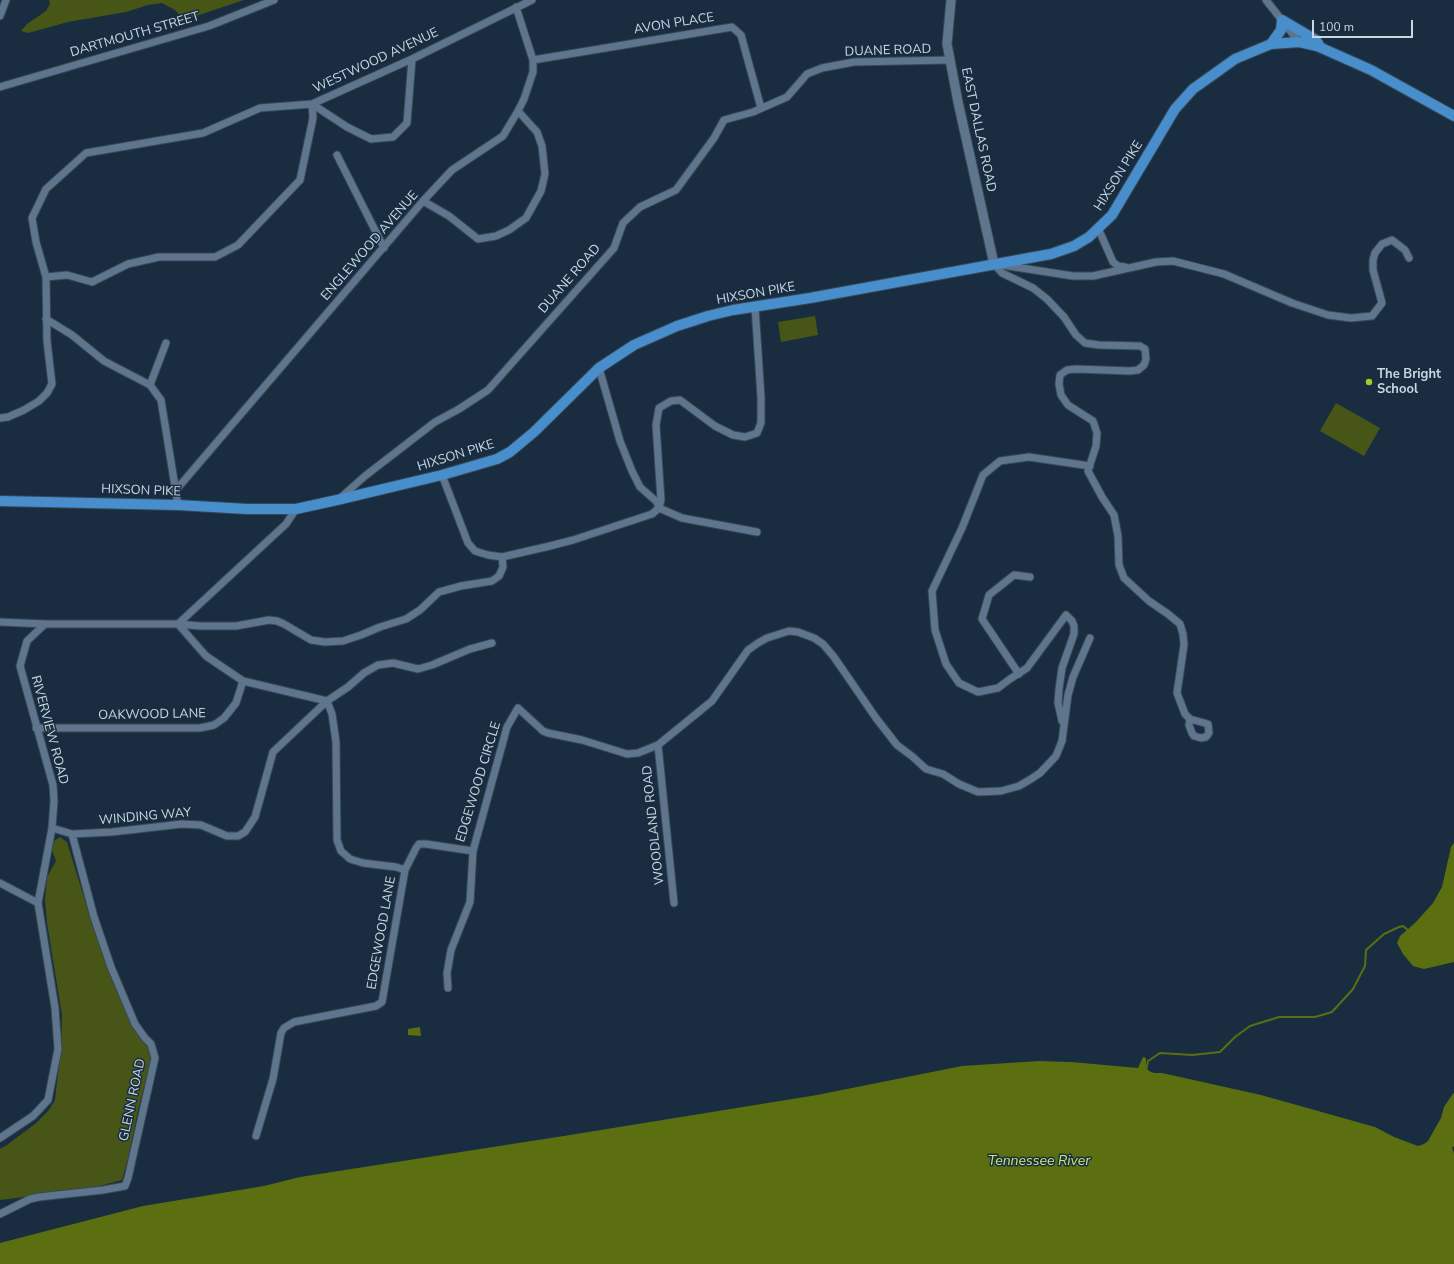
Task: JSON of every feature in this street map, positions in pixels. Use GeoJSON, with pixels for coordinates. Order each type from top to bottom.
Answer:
{"type":"FeatureCollection","features":[{"type":"Feature","properties":{"kind":"main road"},"geometry":{"type":"LineString","coordinates":[[1271,44],[1281,30],[1282,20],[1316,40],[1320,47]]}},
{"type":"Feature","properties":{"kind":"main road","name":"HIXSON PIKE"},"geometry":{"type":"LineString","coordinates":[[0,501],[178,505],[247,509],[296,509],[442,475],[497,459],[510,452],[534,432],[599,368],[634,344],[677,326],[712,316],[755,307],[1051,254],[1074,246],[1089,237],[1112,215],[1175,109],[1193,89],[1235,59],[1271,44],[1299,42],[1320,47],[1371,70],[1454,116]]}},
{"type":"Feature","properties":{"kind":"street"},"geometry":{"type":"LineString","coordinates":[[0,16],[6,0]]}},
{"type":"Feature","properties":{"kind":"street","name":"DARTMOUTH STREET"},"geometry":{"type":"LineString","coordinates":[[0,86],[209,26],[274,0]]}},
{"type":"Feature","properties":{"kind":"street","name":"WESTWOOD AVENUE"},"geometry":{"type":"LineString","coordinates":[[0,418],[8,417],[39,401],[47,393],[52,384],[47,341],[46,277],[36,242],[32,218],[46,189],[86,153],[203,133],[260,108],[312,104],[412,59],[532,0]]}},
{"type":"Feature","properties":{"kind":"street","name":"EAST DALLAS ROAD"},"geometry":{"type":"LineString","coordinates":[[952,0],[947,44],[994,264]]}},
{"type":"Feature","properties":{"kind":"street"},"geometry":{"type":"LineString","coordinates":[[1266,0],[1299,42]]}},
{"type":"Feature","properties":{"kind":"street","name":"ENGLEWOOD AVENUE"},"geometry":{"type":"LineString","coordinates":[[176,490],[452,170],[503,136],[518,111],[533,72],[533,60],[516,7]]}},
{"type":"Feature","properties":{"kind":"street","name":"AVON PLACE"},"geometry":{"type":"LineString","coordinates":[[533,60],[732,27],[742,35],[761,108]]}},
{"type":"Feature","properties":{"kind":"street"},"geometry":{"type":"LineString","coordinates":[[312,104],[347,127],[372,139],[393,138],[407,123],[412,59]]}},
{"type":"Feature","properties":{"kind":"street","name":"DUANE ROAD"},"geometry":{"type":"LineString","coordinates":[[337,500],[365,476],[435,422],[459,409],[488,390],[614,248],[624,223],[640,207],[676,190],[714,138],[724,120],[753,112],[787,97],[807,74],[822,68],[854,62],[950,60]]}},
{"type":"Feature","properties":{"kind":"street"},"geometry":{"type":"LineString","coordinates":[[46,277],[67,275],[92,282],[128,264],[158,257],[215,257],[238,245],[300,180],[313,118],[312,104]]}},
{"type":"Feature","properties":{"kind":"street"},"geometry":{"type":"LineString","coordinates":[[423,202],[449,216],[478,239],[496,236],[509,230],[526,218],[541,191],[545,174],[542,146],[537,132],[518,111]]}},
{"type":"Feature","properties":{"kind":"street"},"geometry":{"type":"LineString","coordinates":[[337,155],[384,248]]}},
{"type":"Feature","properties":{"kind":"street"},"geometry":{"type":"LineString","coordinates":[[1098,228],[1113,262],[1118,266],[1127,268]]}},
{"type":"Feature","properties":{"kind":"street"},"geometry":{"type":"LineString","coordinates":[[994,264],[1073,276],[1093,276],[1156,262],[1173,261],[1224,274],[1292,303],[1328,315],[1351,318],[1372,316],[1382,303],[1373,270],[1375,253],[1382,244],[1392,240],[1405,250],[1409,258]]}},
{"type":"Feature","properties":{"kind":"street"},"geometry":{"type":"LineString","coordinates":[[994,264],[1002,274],[1033,288],[1047,299],[1064,317],[1076,335],[1085,343],[1100,346],[1140,346],[1145,349],[1146,359],[1144,365],[1138,370],[1067,370],[1060,375],[1059,384],[1061,395],[1068,405],[1093,421],[1098,433],[1096,446],[1088,471],[1114,515],[1118,536],[1119,565],[1124,578],[1149,601],[1180,624],[1184,645],[1177,693],[1185,714],[1190,718]]}},
{"type":"Feature","properties":{"kind":"street"},"geometry":{"type":"LineString","coordinates":[[442,475],[468,543],[475,551],[502,557],[573,540],[652,514],[659,508],[661,500],[656,425],[660,408],[671,401],[680,400],[715,426],[733,435],[745,437],[757,433],[761,423],[761,397],[755,307]]}},
{"type":"Feature","properties":{"kind":"street"},"geometry":{"type":"LineString","coordinates":[[46,319],[72,335],[104,361],[150,385],[160,400],[178,505]]}},
{"type":"Feature","properties":{"kind":"street"},"geometry":{"type":"LineString","coordinates":[[150,385],[166,343]]}},
{"type":"Feature","properties":{"kind":"street"},"geometry":{"type":"LineString","coordinates":[[599,368],[620,441],[632,471],[640,487],[656,502],[659,508],[682,518],[757,532]]}},
{"type":"Feature","properties":{"kind":"street"},"geometry":{"type":"LineString","coordinates":[[1064,727],[1058,703],[1059,689],[1062,668],[1074,634],[1074,626],[1072,621],[1066,615],[1027,668],[998,688],[978,692],[959,683],[946,664],[935,630],[932,591],[962,528],[983,475],[994,466],[1000,462],[1029,457],[1090,466]]}},
{"type":"Feature","properties":{"kind":"street"},"geometry":{"type":"LineString","coordinates":[[178,624],[286,524],[296,509]]}},
{"type":"Feature","properties":{"kind":"street"},"geometry":{"type":"LineString","coordinates":[[0,622],[44,624],[178,624],[200,626],[236,626],[269,620],[277,621],[310,640],[325,642],[344,640],[406,619],[420,610],[439,592],[461,586],[492,581],[499,576],[503,567],[502,557]]}},
{"type":"Feature","properties":{"kind":"street"},"geometry":{"type":"LineString","coordinates":[[1019,674],[982,619],[990,595],[1014,575],[1030,577]]}},
{"type":"Feature","properties":{"kind":"street","name":"RIVERVIEW ROAD"},"geometry":{"type":"LineString","coordinates":[[0,1138],[33,1116],[48,1100],[58,1049],[55,1008],[38,903],[52,828],[54,801],[53,784],[36,728],[20,666],[27,641],[44,624]]}},
{"type":"Feature","properties":{"kind":"street"},"geometry":{"type":"LineString","coordinates":[[178,624],[206,656],[243,681],[327,701],[332,714],[336,742],[337,840],[341,851],[350,859],[363,863],[396,867],[405,870]]}},
{"type":"Feature","properties":{"kind":"street"},"geometry":{"type":"LineString","coordinates":[[658,745],[712,701],[748,650],[758,643],[789,631],[798,632],[814,638],[823,644],[834,657],[876,718],[898,745],[913,756],[926,769],[943,774],[959,784],[978,792],[1001,791],[1019,786],[1040,773],[1056,756],[1062,741],[1068,695],[1073,677],[1090,638]]}},
{"type":"Feature","properties":{"kind":"street","name":"WINDING WAY"},"geometry":{"type":"LineString","coordinates":[[52,828],[72,834],[112,832],[182,824],[201,825],[227,836],[238,836],[245,832],[255,817],[273,752],[327,701],[348,687],[364,673],[378,665],[393,663],[418,669],[432,665],[470,649],[492,643]]}},
{"type":"Feature","properties":{"kind":"street","name":"OAKWOOD LANE"},"geometry":{"type":"LineString","coordinates":[[36,728],[200,728],[214,725],[224,718],[236,703],[243,681]]}},
{"type":"Feature","properties":{"kind":"street","name":"EDGEWOOD CIRCLE"},"geometry":{"type":"LineString","coordinates":[[405,870],[419,844],[473,851],[507,727],[518,708],[543,731],[582,740],[627,754],[638,753],[658,745]]}},
{"type":"Feature","properties":{"kind":"street","name":"WOODLAND ROAD"},"geometry":{"type":"LineString","coordinates":[[658,745],[674,903]]}},
{"type":"Feature","properties":{"kind":"street","name":"GLENN ROAD"},"geometry":{"type":"LineString","coordinates":[[0,1214],[35,1198],[125,1186],[155,1058],[152,1044],[135,1024],[111,967],[94,917],[72,834]]}},
{"type":"Feature","properties":{"kind":"street"},"geometry":{"type":"LineString","coordinates":[[448,988],[447,973],[451,950],[470,902],[473,851]]}},
{"type":"Feature","properties":{"kind":"street","name":"EDGEWOOD LANE"},"geometry":{"type":"LineString","coordinates":[[256,1136],[273,1079],[281,1033],[284,1028],[294,1022],[376,1006],[382,1002],[405,870]]}},
{"type":"Feature","properties":{"kind":"street"},"geometry":{"type":"LineString","coordinates":[[0,883],[38,903]]}},
{"type":"Feature","properties":{"kind":"shaded area"},"geometry":{"type":"Polygon","coordinates":[[[49,0],[244,0],[184,20],[175,10],[162,3],[148,5],[126,12],[68,22],[28,33],[21,31],[27,24],[46,11],[50,4],[49,0]]]}},
{"type":"Feature","properties":{"kind":"shaded area"},"geometry":{"type":"Polygon","coordinates":[[[815,316],[818,335],[781,342],[778,322],[815,316]]]}},
{"type":"Feature","properties":{"kind":"shaded area"},"geometry":{"type":"Polygon","coordinates":[[[1336,403],[1380,428],[1364,456],[1320,431],[1336,403]]]}},
{"type":"Feature","properties":{"kind":"shaded area"},"geometry":{"type":"Polygon","coordinates":[[[60,837],[67,842],[93,927],[113,979],[135,1030],[151,1050],[150,1065],[122,1180],[88,1189],[0,1200],[0,1149],[36,1123],[49,1110],[55,1100],[61,1046],[62,1015],[47,923],[45,900],[47,877],[56,861],[52,850],[54,841],[60,837]]]}},
{"type":"Feature","properties":{"kind":"water"},"geometry":{"type":"Polygon","coordinates":[[[1454,843],[1454,962],[1424,969],[1413,966],[1403,954],[1397,943],[1400,936],[1415,923],[1433,903],[1442,887],[1451,847],[1454,843]]]}},
{"type":"Feature","properties":{"kind":"water"},"geometry":{"type":"Polygon","coordinates":[[[420,1027],[421,1036],[408,1035],[408,1029],[420,1027]]]}},
{"type":"Feature","properties":{"kind":"water","name":"Tennessee River"},"geometry":{"type":"Polygon","coordinates":[[[1143,1057],[1146,1058],[1146,1067],[1149,1071],[1154,1073],[1162,1073],[1261,1095],[1375,1127],[1394,1137],[1418,1146],[1428,1141],[1441,1118],[1444,1107],[1454,1092],[1454,1146],[1452,1148],[1454,1153],[1454,1264],[0,1264],[0,1243],[143,1206],[264,1186],[300,1177],[817,1095],[962,1066],[1039,1061],[1071,1062],[1138,1068],[1143,1057]]]}},
{"type":"Feature","properties":{"kind":"waterway"},"geometry":{"type":"LineString","coordinates":[[1146,1070],[1148,1061],[1160,1053],[1192,1055],[1220,1052],[1235,1037],[1250,1026],[1279,1017],[1315,1017],[1332,1012],[1353,989],[1365,966],[1366,950],[1384,934],[1399,927],[1403,926],[1409,931]]}},
{"type":"Feature","properties":{"kind":"place","name":"The Bright School"},"geometry":{"type":"Point","coordinates":[1369,382]}}]}
